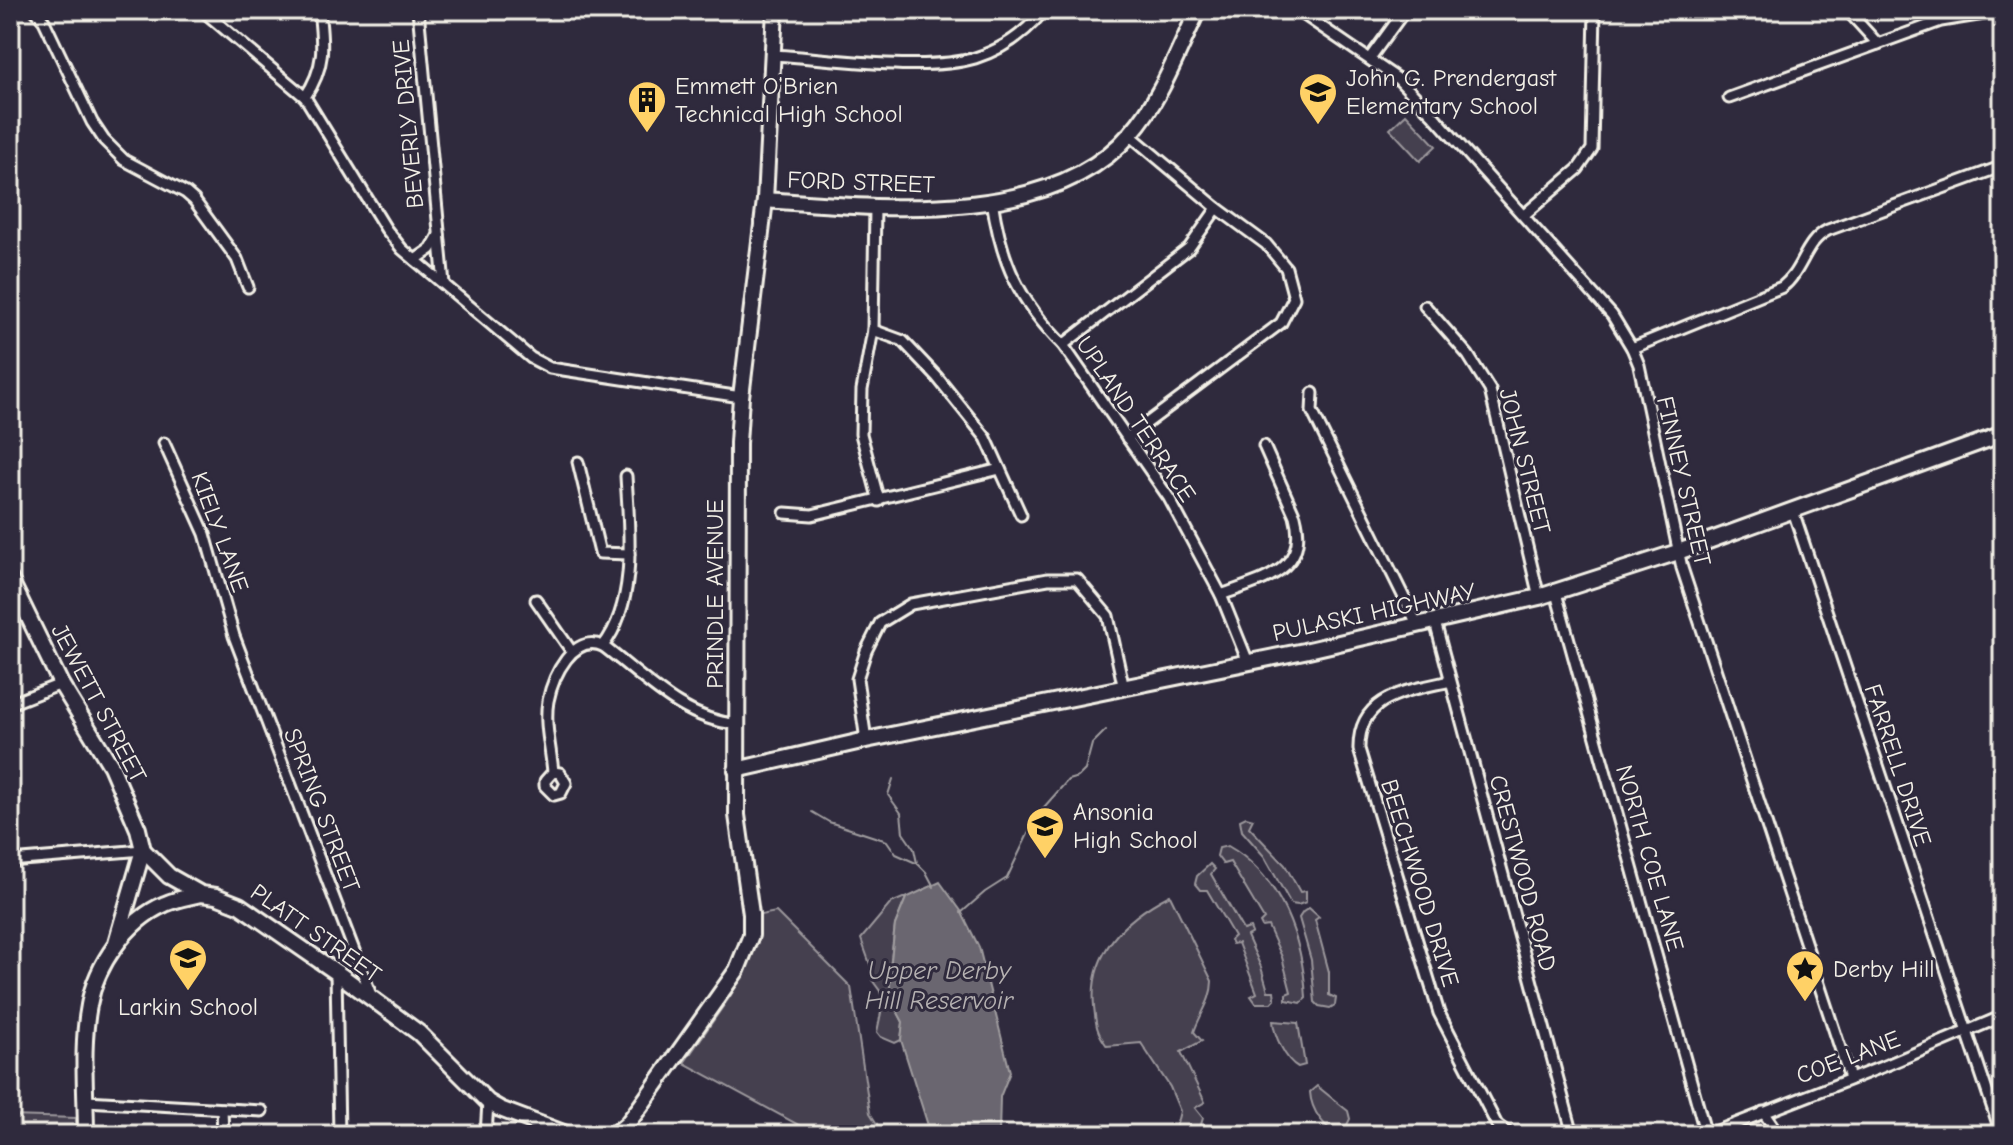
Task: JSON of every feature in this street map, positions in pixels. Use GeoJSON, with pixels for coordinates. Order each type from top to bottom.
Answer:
{"type":"FeatureCollection","features":[{"type":"Feature","properties":{"kind":"main road","name":"PRINDLE AVENUE"},"geometry":{"type":"LineString","coordinates":[[614,1135],[634,1116],[723,991],[749,943],[751,914],[737,815],[736,770],[741,397],[765,200],[775,10]]}},
{"type":"Feature","properties":{"kind":"main road","name":"FORD STREET"},"geometry":{"type":"LineString","coordinates":[[765,200],[875,208],[930,208],[992,200],[1060,183],[1098,163],[1130,135],[1164,83],[1198,10]]}},
{"type":"Feature","properties":{"kind":"main road","name":"PULASKI HIGHWAY"},"geometry":{"type":"LineString","coordinates":[[736,770],[866,740],[1418,626],[1556,593],[2003,434]]}},
{"type":"Feature","properties":{"kind":"main road","name":"JEWETT STREET"},"geometry":{"type":"LineString","coordinates":[[10,579],[61,684],[111,766],[138,829],[143,850]]}},
{"type":"Feature","properties":{"kind":"main road","name":"PLATT STREET"},"geometry":{"type":"LineString","coordinates":[[143,850],[161,870],[201,894],[239,905],[336,972],[431,1043],[488,1102],[569,1135]]}},
{"type":"Feature","properties":{"kind":"main road"},"geometry":{"type":"LineString","coordinates":[[115,946],[143,850]]}},
{"type":"Feature","properties":{"kind":"main road"},"geometry":{"type":"LineString","coordinates":[[86,1135],[85,1044],[89,1005],[96,979],[115,946],[139,920],[174,900],[201,894]]}},
{"type":"Feature","properties":{"kind":"street"},"geometry":{"type":"LineString","coordinates":[[35,10],[44,21],[92,122],[104,140],[124,160],[194,200],[237,259],[248,287]]}},
{"type":"Feature","properties":{"kind":"street"},"geometry":{"type":"LineString","coordinates":[[305,97],[316,81],[323,51],[319,10]]}},
{"type":"Feature","properties":{"kind":"street","name":"BEVERLY DRIVE"},"geometry":{"type":"LineString","coordinates":[[418,10],[444,284]]}},
{"type":"Feature","properties":{"kind":"street"},"geometry":{"type":"LineString","coordinates":[[773,55],[883,62],[951,62],[973,58],[1014,40],[1044,10]]}},
{"type":"Feature","properties":{"kind":"street","name":"FINNEY STREET"},"geometry":{"type":"LineString","coordinates":[[1297,10],[1398,79],[1612,315],[1632,348],[1639,365],[1678,552],[1850,1078]]}},
{"type":"Feature","properties":{"kind":"street"},"geometry":{"type":"LineString","coordinates":[[1370,58],[1405,10]]}},
{"type":"Feature","properties":{"kind":"street"},"geometry":{"type":"LineString","coordinates":[[1524,215],[1578,169],[1592,149],[1595,10]]}},
{"type":"Feature","properties":{"kind":"street"},"geometry":{"type":"LineString","coordinates":[[1847,10],[1878,44]]}},
{"type":"Feature","properties":{"kind":"street"},"geometry":{"type":"LineString","coordinates":[[1729,98],[1941,21],[2003,11]]}},
{"type":"Feature","properties":{"kind":"street"},"geometry":{"type":"LineString","coordinates":[[207,12],[305,97],[386,229],[415,260],[531,358],[550,368],[741,397]]}},
{"type":"Feature","properties":{"kind":"street"},"geometry":{"type":"LineString","coordinates":[[1127,438],[1281,323],[1294,298],[1286,268],[1266,244],[1217,208],[1130,135]]}},
{"type":"Feature","properties":{"kind":"street"},"geometry":{"type":"LineString","coordinates":[[1632,348],[1782,287],[1793,276],[1810,245],[1828,230],[2003,166]]}},
{"type":"Feature","properties":{"kind":"street","name":"UPLAND TERRACE"},"geometry":{"type":"LineString","coordinates":[[992,200],[998,241],[1025,300],[1063,345],[1169,498],[1221,595],[1248,662]]}},
{"type":"Feature","properties":{"kind":"street"},"geometry":{"type":"LineString","coordinates":[[875,208],[873,330],[862,390],[861,434],[879,501]]}},
{"type":"Feature","properties":{"kind":"street"},"geometry":{"type":"LineString","coordinates":[[1063,345],[1189,248],[1217,208]]}},
{"type":"Feature","properties":{"kind":"street","name":"BEVERLY DRIVE"},"geometry":{"type":"LineString","coordinates":[[415,260],[431,249],[439,235]]}},
{"type":"Feature","properties":{"kind":"street","name":"JOHN STREET"},"geometry":{"type":"LineString","coordinates":[[1425,306],[1468,355],[1490,390],[1539,597]]}},
{"type":"Feature","properties":{"kind":"street"},"geometry":{"type":"LineString","coordinates":[[873,330],[903,341],[937,377],[986,438],[1021,515]]}},
{"type":"Feature","properties":{"kind":"street"},"geometry":{"type":"LineString","coordinates":[[1313,393],[1312,411],[1418,626]]}},
{"type":"Feature","properties":{"kind":"street","name":"KIELY LANE"},"geometry":{"type":"LineString","coordinates":[[164,443],[205,534],[234,636]]}},
{"type":"Feature","properties":{"kind":"street"},"geometry":{"type":"LineString","coordinates":[[1221,595],[1275,574],[1297,552],[1299,528],[1264,446]]}},
{"type":"Feature","properties":{"kind":"street"},"geometry":{"type":"LineString","coordinates":[[578,462],[600,553],[629,554]]}},
{"type":"Feature","properties":{"kind":"street"},"geometry":{"type":"LineString","coordinates":[[785,513],[812,515],[1000,469]]}},
{"type":"Feature","properties":{"kind":"street"},"geometry":{"type":"LineString","coordinates":[[603,646],[624,596],[629,572],[626,476]]}},
{"type":"Feature","properties":{"kind":"street","name":"FARRELL DRIVE"},"geometry":{"type":"LineString","coordinates":[[1793,511],[1997,1121],[1998,1135]]}},
{"type":"Feature","properties":{"kind":"street"},"geometry":{"type":"LineString","coordinates":[[866,740],[857,679],[866,651],[880,623],[911,604],[1048,579],[1077,579],[1108,616],[1124,689]]}},
{"type":"Feature","properties":{"kind":"street","name":"NORTH COE LANE"},"geometry":{"type":"LineString","coordinates":[[1556,593],[1707,1135]]}},
{"type":"Feature","properties":{"kind":"street"},"geometry":{"type":"LineString","coordinates":[[536,600],[572,652]]}},
{"type":"Feature","properties":{"kind":"street","name":"CRESTWOOD ROAD"},"geometry":{"type":"LineString","coordinates":[[1435,622],[1573,1135]]}},
{"type":"Feature","properties":{"kind":"street","name":"SPRING STREET"},"geometry":{"type":"LineString","coordinates":[[234,636],[372,999]]}},
{"type":"Feature","properties":{"kind":"street"},"geometry":{"type":"LineString","coordinates":[[553,772],[547,728],[548,701],[559,672],[572,652],[585,644],[593,642],[603,646],[679,706],[705,718],[736,724]]}},
{"type":"Feature","properties":{"kind":"street","name":"BEECHWOOD DRIVE"},"geometry":{"type":"LineString","coordinates":[[1450,681],[1396,693],[1379,704],[1364,719],[1360,728],[1359,749],[1439,1013],[1497,1125],[1511,1135]]}},
{"type":"Feature","properties":{"kind":"street"},"geometry":{"type":"LineString","coordinates":[[10,704],[61,684]]}},
{"type":"Feature","properties":{"kind":"street"},"geometry":{"type":"LineString","coordinates":[[10,861],[143,850]]}},
{"type":"Feature","properties":{"kind":"street"},"geometry":{"type":"LineString","coordinates":[[336,972],[339,1135]]}},
{"type":"Feature","properties":{"kind":"street","name":"COE LANE"},"geometry":{"type":"LineString","coordinates":[[1707,1135],[2003,1016]]}},
{"type":"Feature","properties":{"kind":"street"},"geometry":{"type":"LineString","coordinates":[[86,1101],[262,1111]]}},
{"type":"Feature","properties":{"kind":"street"},"geometry":{"type":"LineString","coordinates":[[486,1135],[488,1102]]}},
{"type":"Feature","properties":{"kind":"street"},"geometry":{"type":"LineString","coordinates":[[222,1109],[223,1135]]}},
{"type":"Feature","properties":{"kind":"street"},"geometry":{"type":"LineString","coordinates":[[1763,1112],[1779,1135]]}},
{"type":"Feature","properties":{"kind":"shaded area"},"geometry":{"type":"Polygon","coordinates":[[[1406,114],[1436,146],[1420,161],[1390,129],[1406,114]]]}},
{"type":"Feature","properties":{"kind":"shaded area"},"geometry":{"type":"Polygon","coordinates":[[[1246,817],[1253,819],[1249,827],[1285,865],[1300,892],[1306,891],[1306,902],[1291,904],[1264,856],[1242,831],[1240,820],[1246,817]]]}},
{"type":"Feature","properties":{"kind":"shaded area"},"geometry":{"type":"Polygon","coordinates":[[[1228,846],[1262,874],[1286,912],[1304,976],[1306,998],[1301,1003],[1286,1000],[1286,994],[1291,992],[1282,957],[1268,926],[1262,927],[1260,923],[1264,919],[1230,862],[1223,864],[1217,856],[1219,848],[1228,846]]]}},
{"type":"Feature","properties":{"kind":"shaded area"},"geometry":{"type":"Polygon","coordinates":[[[1210,864],[1215,869],[1211,874],[1243,930],[1250,928],[1252,933],[1247,936],[1268,991],[1274,991],[1275,999],[1271,1003],[1256,1003],[1251,996],[1257,993],[1238,943],[1232,944],[1230,940],[1234,936],[1207,890],[1200,890],[1195,884],[1197,876],[1210,864]]]}},
{"type":"Feature","properties":{"kind":"shaded area"},"geometry":{"type":"Polygon","coordinates":[[[1170,895],[1212,981],[1208,1001],[1194,1032],[1202,1041],[1181,1052],[1205,1102],[1195,1108],[1203,1118],[1200,1128],[1204,1135],[1174,1135],[1180,1111],[1170,1087],[1141,1043],[1107,1046],[1095,1018],[1094,987],[1104,953],[1113,939],[1138,914],[1170,895]]]}},
{"type":"Feature","properties":{"kind":"shaded area"},"geometry":{"type":"Polygon","coordinates":[[[906,898],[895,925],[890,969],[890,1006],[896,1008],[903,1022],[901,1040],[895,1043],[877,1032],[883,1003],[880,991],[872,980],[871,967],[861,939],[891,903],[906,898]]]}},
{"type":"Feature","properties":{"kind":"shaded area"},"geometry":{"type":"Polygon","coordinates":[[[1309,908],[1319,917],[1315,920],[1329,972],[1329,995],[1336,998],[1335,1005],[1330,1008],[1315,1002],[1311,960],[1299,918],[1309,908]]]}},
{"type":"Feature","properties":{"kind":"shaded area"},"geometry":{"type":"Polygon","coordinates":[[[776,912],[851,987],[870,1113],[884,1135],[817,1135],[684,1063],[731,995],[757,942],[760,915],[776,912]]]}},
{"type":"Feature","properties":{"kind":"shaded area"},"geometry":{"type":"Polygon","coordinates":[[[1273,1021],[1298,1023],[1305,1065],[1298,1067],[1289,1059],[1278,1040],[1273,1021]]]}},
{"type":"Feature","properties":{"kind":"shaded area"},"geometry":{"type":"Polygon","coordinates":[[[1317,1086],[1348,1111],[1350,1119],[1342,1135],[1330,1129],[1316,1112],[1310,1092],[1317,1086]]]}},
{"type":"Feature","properties":{"kind":"shaded area"},"geometry":{"type":"Polygon","coordinates":[[[10,1116],[76,1118],[76,1135],[10,1135],[10,1116]]]}},
{"type":"Feature","properties":{"kind":"water","name":"Upper Derby Hill Reservoir"},"geometry":{"type":"Polygon","coordinates":[[[940,882],[961,911],[979,947],[1010,1072],[1000,1097],[999,1135],[931,1135],[901,1040],[903,1022],[896,1009],[890,1006],[895,925],[906,898],[940,882]]]}},
{"type":"Feature","properties":{"kind":"waterway"},"geometry":{"type":"LineString","coordinates":[[961,913],[1007,878],[1037,815],[1068,780],[1078,777],[1085,770],[1092,744],[1106,730]]}},
{"type":"Feature","properties":{"kind":"waterway"},"geometry":{"type":"LineString","coordinates":[[893,779],[888,795],[901,813],[903,833],[914,849],[917,863],[934,887]]}},
{"type":"Feature","properties":{"kind":"waterway"},"geometry":{"type":"LineString","coordinates":[[812,812],[829,822],[887,841],[896,854],[916,863]]}},
{"type":"Feature","properties":{"kind":"place","name":"John G. Prendergast Elementary School"},"geometry":{"type":"Point","coordinates":[1318,126]}},
{"type":"Feature","properties":{"kind":"place","name":"Emmett O'Brien Technical High School"},"geometry":{"type":"Point","coordinates":[647,134]}},
{"type":"Feature","properties":{"kind":"place","name":"Ansonia High School"},"geometry":{"type":"Point","coordinates":[1045,860]}},
{"type":"Feature","properties":{"kind":"place","name":"Larkin School"},"geometry":{"type":"Point","coordinates":[188,992]}},
{"type":"Feature","properties":{"kind":"place","name":"Derby Hill"},"geometry":{"type":"Point","coordinates":[1805,1003]}}]}
